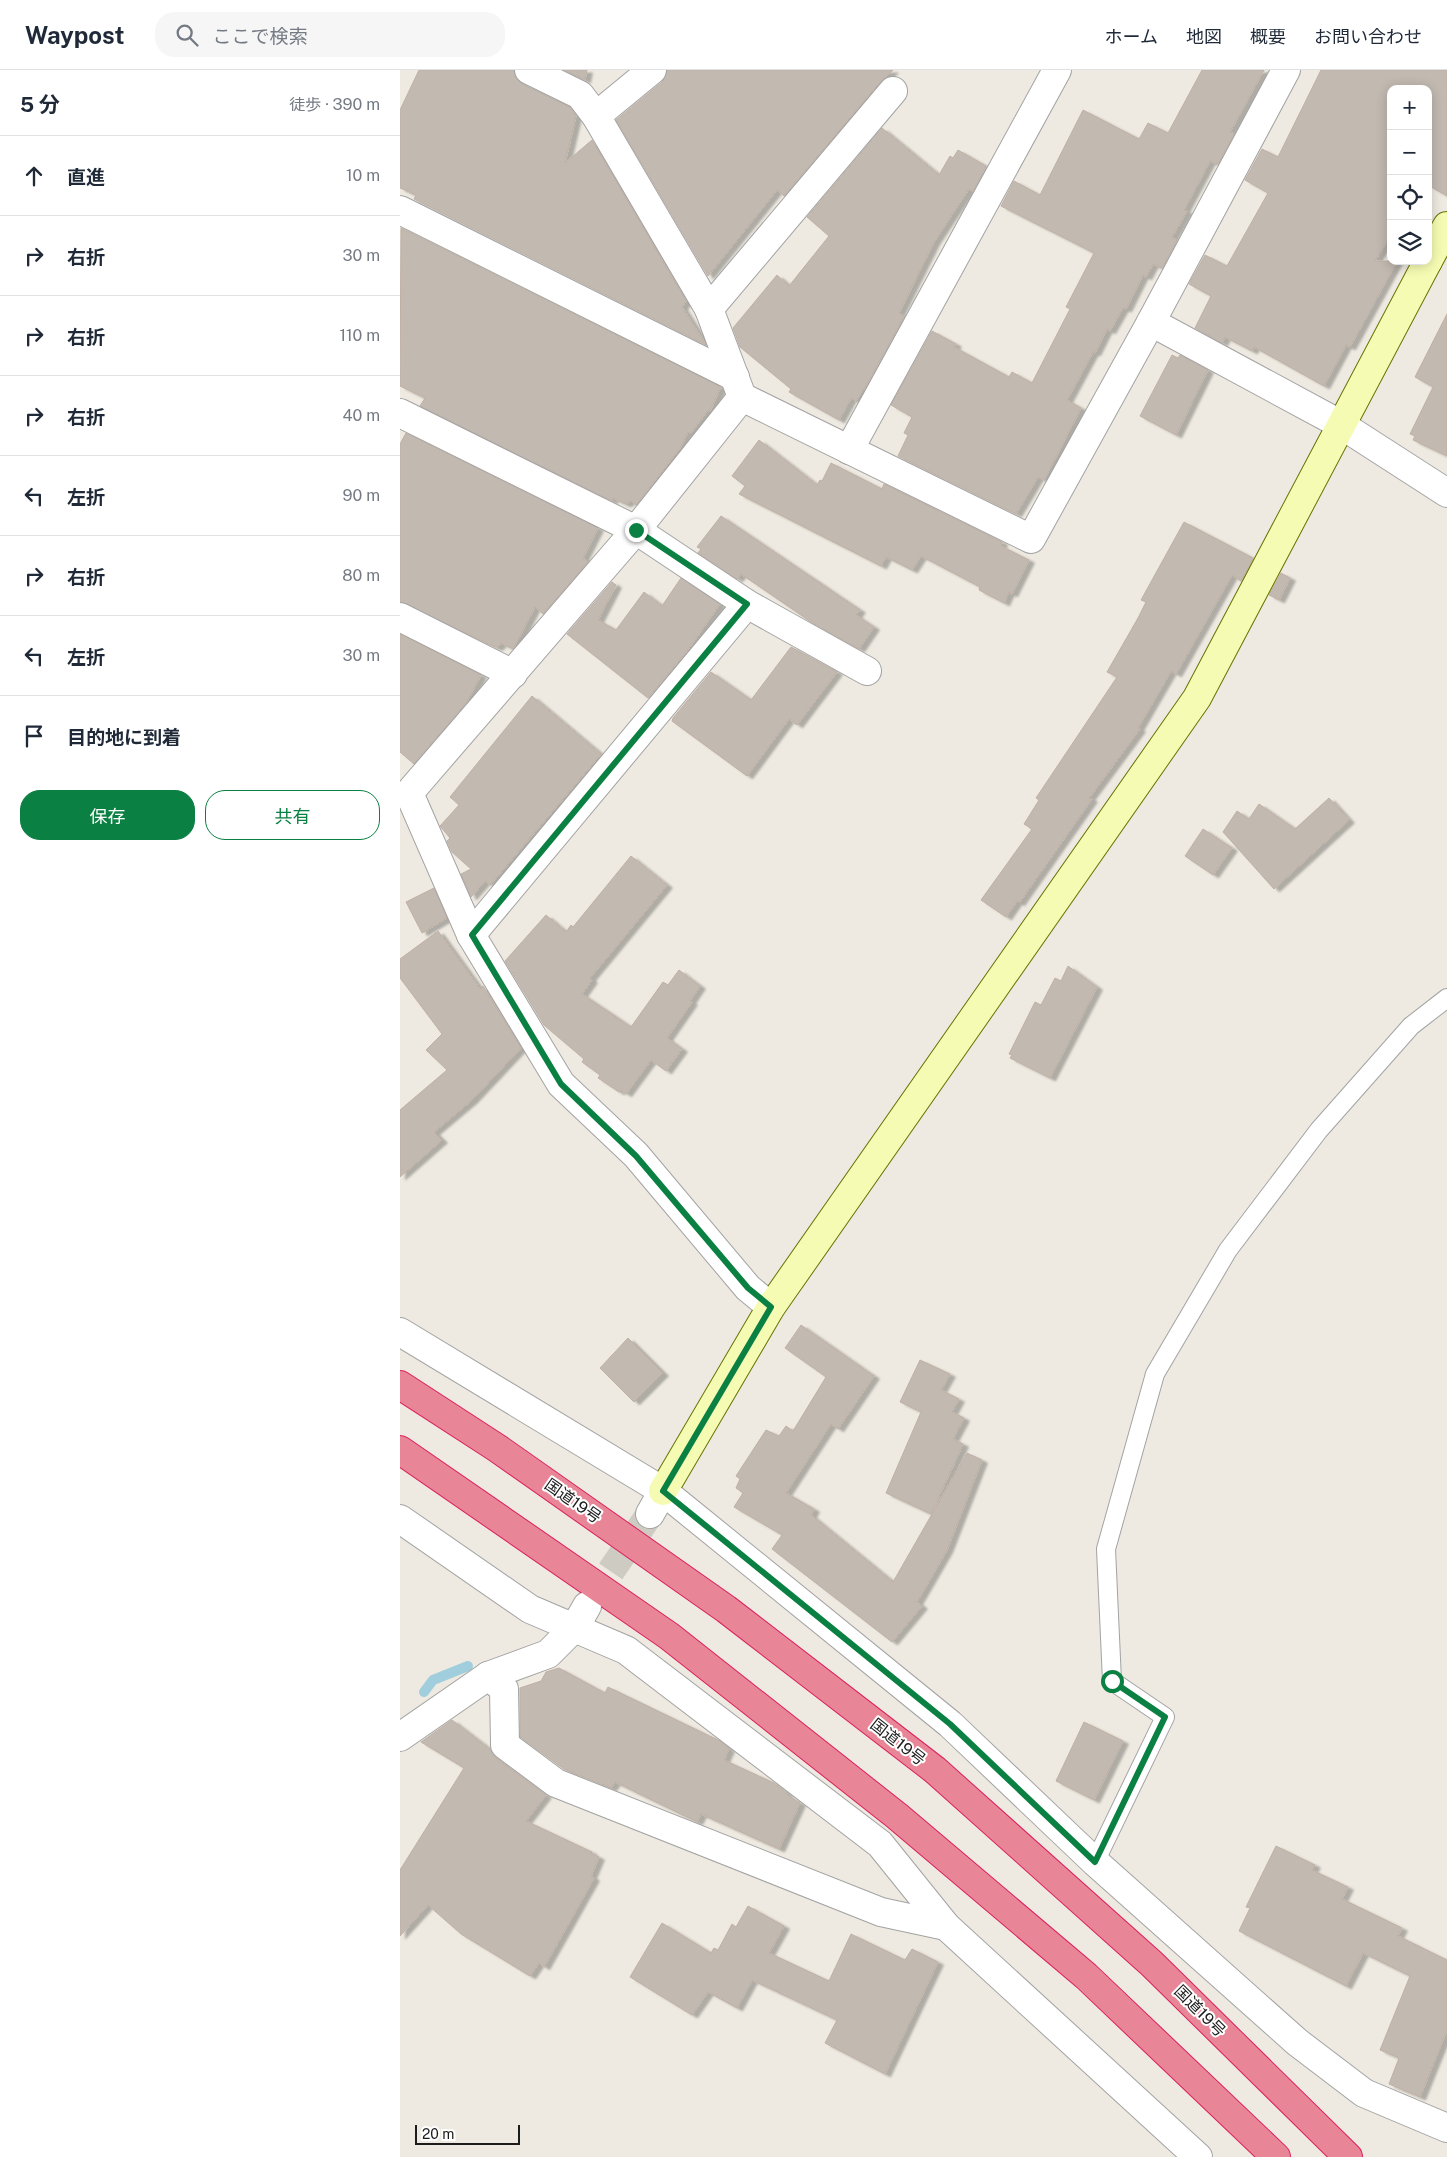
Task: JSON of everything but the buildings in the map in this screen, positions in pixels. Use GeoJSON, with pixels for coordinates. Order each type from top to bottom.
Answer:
{"type":"FeatureCollection","features":[{"type":"Feature","properties":{"kind":"highway","name":"国道19号"},"geometry":{"type":"LineString","coordinates":[[400,1385],[497,1448],[726,1609],[934,1770],[1152,1964],[1348,2157]]}},
{"type":"Feature","properties":{"kind":"highway"},"geometry":{"type":"LineString","coordinates":[[400,1450],[669,1636],[897,1816],[1086,1976],[1276,2157]]}},
{"type":"Feature","properties":{"kind":"street"},"geometry":{"type":"LineString","coordinates":[[529,70],[580,95],[596,116],[709,309],[739,387]]}},
{"type":"Feature","properties":{"kind":"street"},"geometry":{"type":"LineString","coordinates":[[596,116],[652,70]]}},
{"type":"Feature","properties":{"kind":"street"},"geometry":{"type":"LineString","coordinates":[[849,450],[1057,70]]}},
{"type":"Feature","properties":{"kind":"street"},"geometry":{"type":"LineString","coordinates":[[400,210],[739,387],[849,450],[1030,538],[1150,322],[1286,70]]}},
{"type":"Feature","properties":{"kind":"street"},"geometry":{"type":"LineString","coordinates":[[709,309],[893,91]]}},
{"type":"Feature","properties":{"kind":"street"},"geometry":{"type":"LineString","coordinates":[[1432,254],[1447,226]]}},
{"type":"Feature","properties":{"kind":"street"},"geometry":{"type":"LineString","coordinates":[[656,1503],[771,1307],[1196,698],[1426,265]]}},
{"type":"Feature","properties":{"kind":"street"},"geometry":{"type":"LineString","coordinates":[[1150,322],[1340,424],[1447,493]]}},
{"type":"Feature","properties":{"kind":"street"},"geometry":{"type":"LineString","coordinates":[[739,387],[636,530],[409,793],[472,935],[561,1084],[636,1156],[748,1288],[771,1307]]}},
{"type":"Feature","properties":{"kind":"street"},"geometry":{"type":"LineString","coordinates":[[400,412],[636,530],[747,604],[867,671]]}},
{"type":"Feature","properties":{"kind":"street"},"geometry":{"type":"LineString","coordinates":[[472,935],[747,604]]}},
{"type":"Feature","properties":{"kind":"street"},"geometry":{"type":"LineString","coordinates":[[400,617],[513,674]]}},
{"type":"Feature","properties":{"kind":"street"},"geometry":{"type":"LineString","coordinates":[[400,1332],[656,1503],[950,1724],[1095,1862],[1296,2042],[1364,2093],[1447,2128]]}},
{"type":"Feature","properties":{"kind":"street"},"geometry":{"type":"LineString","coordinates":[[400,1519],[530,1609],[581,1616],[880,1844],[946,1926],[1198,2157]]}},
{"type":"Feature","properties":{"kind":"street"},"geometry":{"type":"LineString","coordinates":[[400,1737],[488,1676],[548,1654],[581,1616]]}},
{"type":"Feature","properties":{"kind":"street"},"geometry":{"type":"LineString","coordinates":[[488,1676],[504,1688],[504,1745],[556,1783],[881,1912],[946,1926]]}},
{"type":"Feature","properties":{"kind":"lane"},"geometry":{"type":"LineString","coordinates":[[1095,1862],[1165,1717],[1112,1681],[1106,1549],[1155,1374],[1228,1250],[1319,1130],[1411,1026],[1447,998]]}},
{"type":"Feature","properties":{"kind":"waterway"},"geometry":{"type":"LineString","coordinates":[[424,1692],[433,1680],[468,1666]]}},
{"type":"Feature","properties":{"kind":"tunnel"},"geometry":{"type":"LineString","coordinates":[[587,1606],[650,1514]]}},
{"type":"Feature","properties":{"kind":"route"},"geometry":{"type":"LineString","coordinates":[[636,530],[747,604],[472,935],[561,1084],[636,1156],[748,1288],[771,1307],[663,1491],[950,1724],[1095,1862],[1165,1717],[1112,1681]]}}]}
